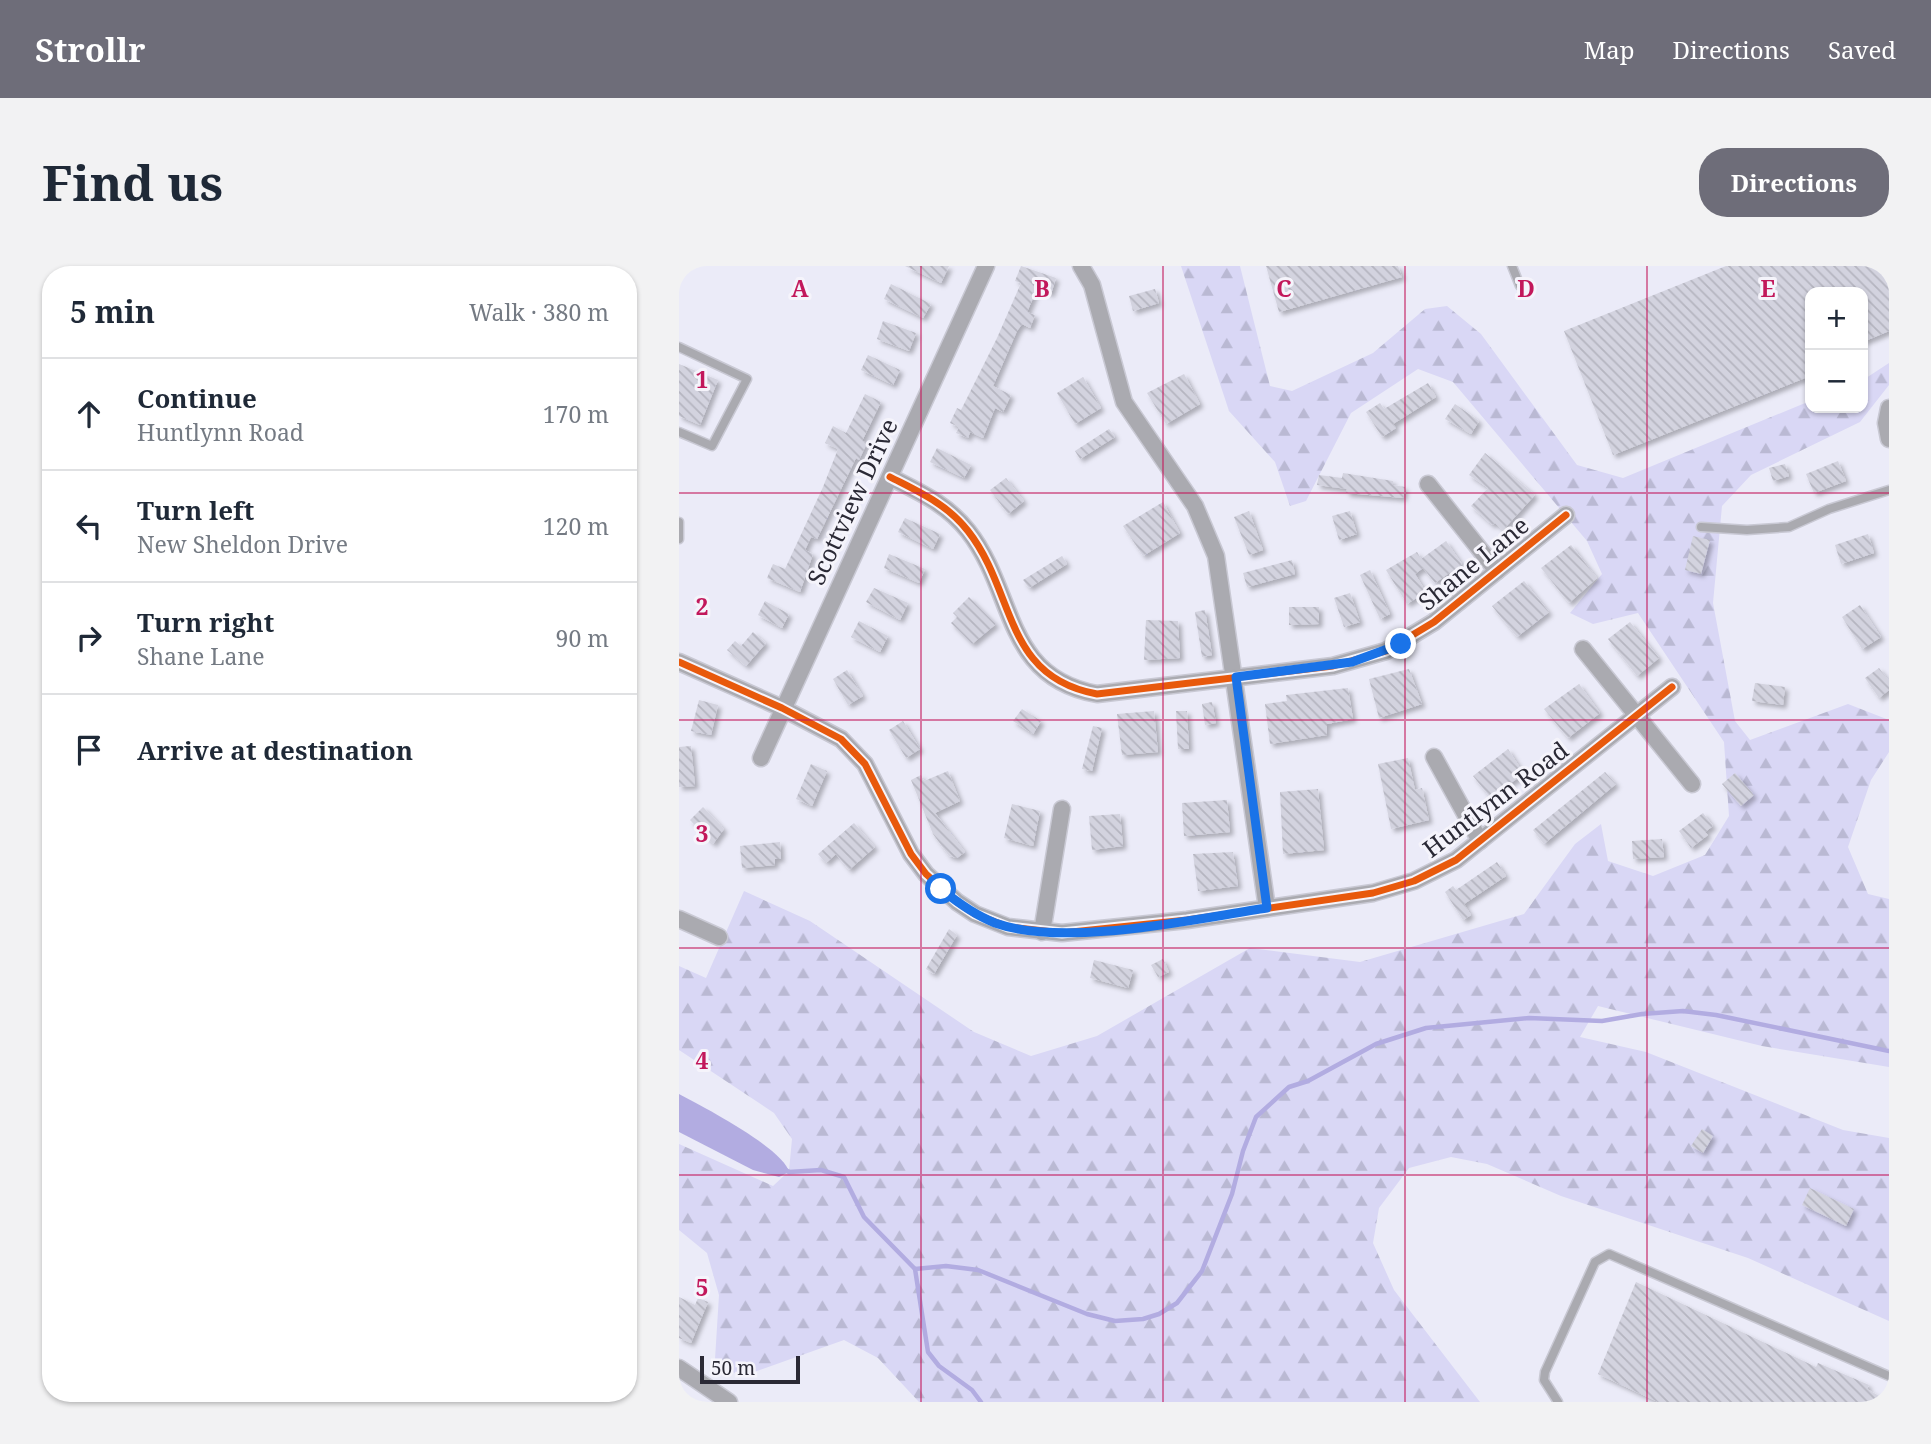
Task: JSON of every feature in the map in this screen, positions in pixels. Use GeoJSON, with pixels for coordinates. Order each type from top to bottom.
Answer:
{"type":"FeatureCollection","features":[{"type":"Feature","properties":{"kind":"street","name":"Scottview Drive"},"geometry":{"type":"LineString","coordinates":[[761,758],[986,266]]}},
{"type":"Feature","properties":{"kind":"street"},"geometry":{"type":"LineString","coordinates":[[1081,266],[1092,285],[1123,402],[1195,506],[1210,538],[1223,582],[1267,908]]}},
{"type":"Feature","properties":{"kind":"street"},"geometry":{"type":"LineString","coordinates":[[1889,408],[1886,423],[1889,439]]}},
{"type":"Feature","properties":{"kind":"street","name":"Shane Lane"},"geometry":{"type":"LineString","coordinates":[[890,477],[934,499],[969,531],[980,549],[1024,648],[1056,680],[1070,688],[1097,694],[1333,666],[1386,651],[1434,622],[1566,515]]}},
{"type":"Feature","properties":{"kind":"street"},"geometry":{"type":"LineString","coordinates":[[1428,484],[1497,571]]}},
{"type":"Feature","properties":{"kind":"street"},"geometry":{"type":"LineString","coordinates":[[1583,649],[1692,784]]}},
{"type":"Feature","properties":{"kind":"street","name":"Huntlynn Road"},"geometry":{"type":"LineString","coordinates":[[679,662],[782,708],[841,739],[855,752],[872,777],[911,854],[941,889],[975,914],[995,922],[1042,932],[1099,931],[1394,888],[1436,871],[1480,841],[1672,687]]}},
{"type":"Feature","properties":{"kind":"street"},"geometry":{"type":"LineString","coordinates":[[1434,757],[1480,841]]}},
{"type":"Feature","properties":{"kind":"street"},"geometry":{"type":"LineString","coordinates":[[1042,932],[1062,809]]}},
{"type":"Feature","properties":{"kind":"street"},"geometry":{"type":"LineString","coordinates":[[679,919],[719,937]]}},
{"type":"Feature","properties":{"kind":"street"},"geometry":{"type":"LineString","coordinates":[[679,1368],[729,1402]]}},
{"type":"Feature","properties":{"kind":"lane"},"geometry":{"type":"LineString","coordinates":[[1512,266],[1520,286]]}},
{"type":"Feature","properties":{"kind":"lane"},"geometry":{"type":"LineString","coordinates":[[679,347],[747,379],[712,446],[679,432]]}},
{"type":"Feature","properties":{"kind":"lane"},"geometry":{"type":"LineString","coordinates":[[1701,527],[1747,530],[1789,527],[1829,509],[1889,490]]}},
{"type":"Feature","properties":{"kind":"lane"},"geometry":{"type":"LineString","coordinates":[[679,522],[679,539]]}},
{"type":"Feature","properties":{"kind":"lane"},"geometry":{"type":"LineString","coordinates":[[1558,1402],[1544,1380],[1545,1372],[1595,1262],[1609,1254],[1889,1376]]}},
{"type":"Feature","properties":{"kind":"green space"},"geometry":{"type":"Polygon","coordinates":[[[1181,266],[1240,266],[1270,386],[1292,391],[1373,353],[1425,309],[1447,306],[1481,334],[1577,465],[1623,478],[1805,403],[1805,413],[1867,413],[1860,422],[1751,475],[1722,506],[1713,603],[1735,721],[1750,740],[1848,704],[1889,720],[1889,752],[1871,780],[1848,847],[1868,894],[1889,899],[1889,1067],[1762,1046],[1598,1006],[1580,1037],[1646,1052],[1843,1130],[1889,1138],[1889,1321],[1748,1258],[1561,1196],[1487,1164],[1451,1157],[1409,1168],[1379,1208],[1373,1243],[1394,1290],[1480,1402],[919,1402],[878,1358],[844,1340],[740,1377],[715,1359],[719,1295],[707,1253],[679,1230],[679,1144],[773,1186],[789,1171],[792,1139],[774,1113],[679,1050],[679,966],[706,978],[744,891],[810,921],[974,1032],[1031,1056],[1097,1036],[1250,948],[1360,962],[1524,914],[1575,844],[1601,824],[1608,861],[1653,876],[1705,855],[1729,816],[1724,742],[1638,613],[1593,624],[1570,613],[1602,574],[1587,541],[1453,382],[1418,369],[1351,413],[1306,501],[1290,506],[1275,462],[1229,411],[1181,266]]]}},
{"type":"Feature","properties":{"kind":"green space"},"geometry":{"type":"Polygon","coordinates":[[[1889,363],[1889,385],[1868,412],[1868,377],[1889,363]]]}},
{"type":"Feature","properties":{"kind":"shaded area"},"geometry":{"type":"Polygon","coordinates":[[[679,1094],[758,1140],[784,1163],[789,1172],[779,1177],[753,1170],[679,1132],[679,1094]]]}},
{"type":"Feature","properties":{"kind":"building"},"geometry":{"type":"Polygon","coordinates":[[[905,266],[949,266],[941,283],[905,266]]]}},
{"type":"Feature","properties":{"kind":"building"},"geometry":{"type":"Polygon","coordinates":[[[1021,266],[1056,278],[1051,294],[1037,289],[1027,312],[1035,315],[1030,328],[1022,324],[1017,331],[993,386],[1011,395],[1003,412],[995,408],[983,438],[970,432],[968,438],[956,433],[959,427],[950,423],[957,408],[961,410],[997,338],[1021,283],[1015,281],[1021,266]]]}},
{"type":"Feature","properties":{"kind":"building"},"geometry":{"type":"Polygon","coordinates":[[[1266,266],[1398,266],[1402,277],[1279,312],[1266,266]]]}},
{"type":"Feature","properties":{"kind":"building"},"geometry":{"type":"Polygon","coordinates":[[[1726,266],[1889,266],[1889,331],[1868,340],[1868,287],[1805,287],[1805,378],[1613,455],[1564,331],[1726,266]]]}},
{"type":"Feature","properties":{"kind":"building"},"geometry":{"type":"Polygon","coordinates":[[[891,284],[931,304],[923,318],[884,299],[891,284]]]}},
{"type":"Feature","properties":{"kind":"building"},"geometry":{"type":"Polygon","coordinates":[[[1155,289],[1159,303],[1133,311],[1129,296],[1155,289]]]}},
{"type":"Feature","properties":{"kind":"building"},"geometry":{"type":"Polygon","coordinates":[[[883,321],[916,333],[909,351],[877,339],[883,321]]]}},
{"type":"Feature","properties":{"kind":"building"},"geometry":{"type":"Polygon","coordinates":[[[868,355],[900,370],[893,385],[861,370],[868,355]]]}},
{"type":"Feature","properties":{"kind":"building"},"geometry":{"type":"Polygon","coordinates":[[[679,364],[718,380],[700,425],[679,416],[679,364]]]}},
{"type":"Feature","properties":{"kind":"building"},"geometry":{"type":"Polygon","coordinates":[[[1184,374],[1200,404],[1166,424],[1147,393],[1184,374]]]}},
{"type":"Feature","properties":{"kind":"building"},"geometry":{"type":"Polygon","coordinates":[[[1083,377],[1101,408],[1075,424],[1057,393],[1083,377]]]}},
{"type":"Feature","properties":{"kind":"building"},"geometry":{"type":"Polygon","coordinates":[[[1428,383],[1436,397],[1393,424],[1396,428],[1382,437],[1366,412],[1380,403],[1384,409],[1428,383]]]}},
{"type":"Feature","properties":{"kind":"building"},"geometry":{"type":"Polygon","coordinates":[[[865,394],[881,402],[862,441],[867,443],[859,460],[856,458],[817,539],[811,537],[805,550],[813,554],[800,592],[767,578],[773,564],[785,569],[823,487],[838,449],[825,443],[833,426],[846,433],[865,394]]]}},
{"type":"Feature","properties":{"kind":"building"},"geometry":{"type":"Polygon","coordinates":[[[1455,404],[1479,421],[1471,434],[1445,419],[1455,404]]]}},
{"type":"Feature","properties":{"kind":"building"},"geometry":{"type":"Polygon","coordinates":[[[1109,429],[1115,437],[1080,459],[1075,451],[1109,429]]]}},
{"type":"Feature","properties":{"kind":"building"},"geometry":{"type":"Polygon","coordinates":[[[937,448],[971,465],[964,478],[930,462],[937,448]]]}},
{"type":"Feature","properties":{"kind":"building"},"geometry":{"type":"Polygon","coordinates":[[[1485,453],[1535,495],[1503,530],[1495,523],[1492,525],[1471,506],[1488,488],[1469,475],[1485,453]]]}},
{"type":"Feature","properties":{"kind":"building"},"geometry":{"type":"Polygon","coordinates":[[[1838,461],[1846,481],[1814,493],[1806,474],[1838,461]]]}},
{"type":"Feature","properties":{"kind":"building"},"geometry":{"type":"Polygon","coordinates":[[[1785,464],[1789,476],[1773,481],[1769,468],[1785,464]]]}},
{"type":"Feature","properties":{"kind":"building"},"geometry":{"type":"Polygon","coordinates":[[[1343,473],[1393,481],[1393,485],[1405,487],[1403,498],[1346,493],[1347,489],[1317,485],[1319,475],[1342,478],[1343,473]]]}},
{"type":"Feature","properties":{"kind":"building"},"geometry":{"type":"Polygon","coordinates":[[[1006,478],[1024,501],[1008,514],[990,490],[1006,478]]]}},
{"type":"Feature","properties":{"kind":"building"},"geometry":{"type":"Polygon","coordinates":[[[1163,502],[1180,533],[1143,556],[1123,526],[1163,502]]]}},
{"type":"Feature","properties":{"kind":"building"},"geometry":{"type":"Polygon","coordinates":[[[1249,511],[1263,550],[1249,555],[1234,517],[1249,511]]]}},
{"type":"Feature","properties":{"kind":"building"},"geometry":{"type":"Polygon","coordinates":[[[1350,511],[1357,534],[1339,540],[1332,516],[1350,511]]]}},
{"type":"Feature","properties":{"kind":"building"},"geometry":{"type":"Polygon","coordinates":[[[905,518],[940,534],[933,549],[898,532],[905,518]]]}},
{"type":"Feature","properties":{"kind":"building"},"geometry":{"type":"Polygon","coordinates":[[[1868,534],[1874,553],[1841,564],[1835,545],[1868,534]]]}},
{"type":"Feature","properties":{"kind":"building"},"geometry":{"type":"Polygon","coordinates":[[[1693,536],[1710,540],[1701,574],[1685,570],[1693,536]]]}},
{"type":"Feature","properties":{"kind":"building"},"geometry":{"type":"Polygon","coordinates":[[[1446,541],[1462,564],[1435,583],[1423,568],[1415,574],[1426,592],[1407,604],[1386,570],[1417,552],[1421,559],[1446,541]]]}},
{"type":"Feature","properties":{"kind":"building"},"geometry":{"type":"Polygon","coordinates":[[[1571,545],[1597,578],[1569,603],[1541,568],[1571,545]]]}},
{"type":"Feature","properties":{"kind":"building"},"geometry":{"type":"Polygon","coordinates":[[[889,554],[925,569],[919,583],[884,568],[889,554]]]}},
{"type":"Feature","properties":{"kind":"building"},"geometry":{"type":"Polygon","coordinates":[[[1062,556],[1067,564],[1029,588],[1023,580],[1062,556]]]}},
{"type":"Feature","properties":{"kind":"building"},"geometry":{"type":"Polygon","coordinates":[[[1292,560],[1295,574],[1247,587],[1243,573],[1292,560]]]}},
{"type":"Feature","properties":{"kind":"building"},"geometry":{"type":"Polygon","coordinates":[[[1370,570],[1390,614],[1380,619],[1360,575],[1370,570]]]}},
{"type":"Feature","properties":{"kind":"building"},"geometry":{"type":"Polygon","coordinates":[[[1524,581],[1549,612],[1517,637],[1492,606],[1524,581]]]}},
{"type":"Feature","properties":{"kind":"building"},"geometry":{"type":"Polygon","coordinates":[[[874,588],[908,603],[900,620],[866,602],[874,588]]]}},
{"type":"Feature","properties":{"kind":"building"},"geometry":{"type":"Polygon","coordinates":[[[1350,593],[1360,622],[1344,627],[1334,598],[1350,593]]]}},
{"type":"Feature","properties":{"kind":"building"},"geometry":{"type":"Polygon","coordinates":[[[969,597],[996,624],[972,644],[951,623],[957,617],[953,613],[969,597]]]}},
{"type":"Feature","properties":{"kind":"building"},"geometry":{"type":"Polygon","coordinates":[[[765,601],[789,614],[782,628],[758,615],[765,601]]]}},
{"type":"Feature","properties":{"kind":"building"},"geometry":{"type":"Polygon","coordinates":[[[1860,605],[1881,637],[1862,649],[1842,617],[1860,605]]]}},
{"type":"Feature","properties":{"kind":"building"},"geometry":{"type":"Polygon","coordinates":[[[1289,607],[1319,607],[1319,624],[1289,625],[1289,607]]]}},
{"type":"Feature","properties":{"kind":"building"},"geometry":{"type":"Polygon","coordinates":[[[1205,610],[1212,655],[1202,657],[1195,612],[1205,610]]]}},
{"type":"Feature","properties":{"kind":"building"},"geometry":{"type":"Polygon","coordinates":[[[1146,620],[1178,621],[1180,658],[1144,660],[1146,620]]]}},
{"type":"Feature","properties":{"kind":"building"},"geometry":{"type":"Polygon","coordinates":[[[859,621],[888,636],[880,652],[851,637],[859,621]]]}},
{"type":"Feature","properties":{"kind":"building"},"geometry":{"type":"Polygon","coordinates":[[[1630,622],[1659,658],[1637,676],[1608,639],[1630,622]]]}},
{"type":"Feature","properties":{"kind":"building"},"geometry":{"type":"Polygon","coordinates":[[[753,632],[766,643],[746,666],[727,650],[735,641],[741,646],[753,632]]]}},
{"type":"Feature","properties":{"kind":"building"},"geometry":{"type":"Polygon","coordinates":[[[1879,668],[1889,681],[1889,690],[1879,698],[1865,678],[1879,668]]]}},
{"type":"Feature","properties":{"kind":"building"},"geometry":{"type":"Polygon","coordinates":[[[1409,669],[1422,704],[1379,718],[1369,679],[1409,669]]]}},
{"type":"Feature","properties":{"kind":"building"},"geometry":{"type":"Polygon","coordinates":[[[847,670],[863,696],[848,705],[833,679],[847,670]]]}},
{"type":"Feature","properties":{"kind":"building"},"geometry":{"type":"Polygon","coordinates":[[[1755,683],[1785,687],[1783,705],[1752,701],[1755,683]]]}},
{"type":"Feature","properties":{"kind":"building"},"geometry":{"type":"Polygon","coordinates":[[[1579,684],[1600,713],[1568,738],[1544,709],[1579,684]]]}},
{"type":"Feature","properties":{"kind":"building"},"geometry":{"type":"Polygon","coordinates":[[[1348,688],[1353,719],[1327,724],[1327,735],[1270,744],[1265,704],[1287,701],[1286,695],[1348,688]]]}},
{"type":"Feature","properties":{"kind":"building"},"geometry":{"type":"Polygon","coordinates":[[[699,700],[718,705],[711,735],[691,731],[699,700]]]}},
{"type":"Feature","properties":{"kind":"building"},"geometry":{"type":"Polygon","coordinates":[[[1212,702],[1216,723],[1205,725],[1202,704],[1212,702]]]}},
{"type":"Feature","properties":{"kind":"building"},"geometry":{"type":"Polygon","coordinates":[[[1022,709],[1041,721],[1033,734],[1013,721],[1022,709]]]}},
{"type":"Feature","properties":{"kind":"building"},"geometry":{"type":"Polygon","coordinates":[[[1154,711],[1158,752],[1122,755],[1117,714],[1154,711]]]}},
{"type":"Feature","properties":{"kind":"building"},"geometry":{"type":"Polygon","coordinates":[[[1176,711],[1187,711],[1189,749],[1178,749],[1176,711]]]}},
{"type":"Feature","properties":{"kind":"building"},"geometry":{"type":"Polygon","coordinates":[[[903,721],[920,749],[906,758],[889,730],[903,721]]]}},
{"type":"Feature","properties":{"kind":"building"},"geometry":{"type":"Polygon","coordinates":[[[1093,726],[1102,728],[1092,771],[1082,769],[1093,726]]]}},
{"type":"Feature","properties":{"kind":"building"},"geometry":{"type":"Polygon","coordinates":[[[691,746],[695,786],[679,787],[679,747],[691,746]]]}},
{"type":"Feature","properties":{"kind":"building"},"geometry":{"type":"Polygon","coordinates":[[[1508,749],[1524,774],[1490,797],[1473,776],[1508,749]]]}},
{"type":"Feature","properties":{"kind":"building"},"geometry":{"type":"Polygon","coordinates":[[[1408,758],[1415,790],[1422,788],[1429,820],[1391,829],[1378,764],[1408,758]]]}},
{"type":"Feature","properties":{"kind":"building"},"geometry":{"type":"Polygon","coordinates":[[[811,764],[827,771],[812,806],[796,799],[811,764]]]}},
{"type":"Feature","properties":{"kind":"building"},"geometry":{"type":"Polygon","coordinates":[[[948,771],[960,801],[935,813],[965,852],[957,858],[949,856],[933,834],[911,780],[921,775],[924,781],[948,771]]]}},
{"type":"Feature","properties":{"kind":"building"},"geometry":{"type":"Polygon","coordinates":[[[1605,772],[1616,784],[1544,844],[1533,830],[1605,772]]]}},
{"type":"Feature","properties":{"kind":"building"},"geometry":{"type":"Polygon","coordinates":[[[1735,773],[1754,795],[1741,806],[1722,784],[1735,773]]]}},
{"type":"Feature","properties":{"kind":"building"},"geometry":{"type":"Polygon","coordinates":[[[1318,789],[1324,850],[1283,854],[1280,792],[1318,789]]]}},
{"type":"Feature","properties":{"kind":"building"},"geometry":{"type":"Polygon","coordinates":[[[1227,800],[1230,832],[1184,836],[1182,803],[1227,800]]]}},
{"type":"Feature","properties":{"kind":"building"},"geometry":{"type":"Polygon","coordinates":[[[1012,804],[1040,811],[1033,846],[1004,838],[1012,804]]]}},
{"type":"Feature","properties":{"kind":"building"},"geometry":{"type":"Polygon","coordinates":[[[703,807],[724,829],[713,844],[690,820],[703,807]]]}},
{"type":"Feature","properties":{"kind":"building"},"geometry":{"type":"Polygon","coordinates":[[[1703,813],[1713,826],[1705,832],[1708,835],[1691,848],[1679,831],[1703,813]]]}},
{"type":"Feature","properties":{"kind":"building"},"geometry":{"type":"Polygon","coordinates":[[[1120,814],[1123,846],[1092,850],[1089,816],[1120,814]]]}},
{"type":"Feature","properties":{"kind":"building"},"geometry":{"type":"Polygon","coordinates":[[[854,823],[875,847],[849,870],[836,854],[826,863],[818,854],[854,823]]]}},
{"type":"Feature","properties":{"kind":"building"},"geometry":{"type":"Polygon","coordinates":[[[1662,839],[1664,857],[1633,859],[1632,841],[1662,839]]]}},
{"type":"Feature","properties":{"kind":"building"},"geometry":{"type":"Polygon","coordinates":[[[780,842],[781,859],[775,859],[775,865],[742,868],[740,846],[780,842]]]}},
{"type":"Feature","properties":{"kind":"building"},"geometry":{"type":"Polygon","coordinates":[[[1233,852],[1238,886],[1198,891],[1193,854],[1233,852]]]}},
{"type":"Feature","properties":{"kind":"building"},"geometry":{"type":"Polygon","coordinates":[[[1497,862],[1506,876],[1464,904],[1471,915],[1463,920],[1445,892],[1453,886],[1456,890],[1497,862]]]}},
{"type":"Feature","properties":{"kind":"building"},"geometry":{"type":"Polygon","coordinates":[[[949,929],[957,935],[934,974],[926,969],[949,929]]]}},
{"type":"Feature","properties":{"kind":"building"},"geometry":{"type":"Polygon","coordinates":[[[1163,959],[1169,972],[1158,977],[1151,965],[1163,959]]]}},
{"type":"Feature","properties":{"kind":"building"},"geometry":{"type":"Polygon","coordinates":[[[1094,960],[1133,970],[1128,988],[1090,978],[1094,960]]]}},
{"type":"Feature","properties":{"kind":"building"},"geometry":{"type":"Polygon","coordinates":[[[1702,1129],[1713,1136],[1703,1153],[1691,1146],[1702,1129]]]}},
{"type":"Feature","properties":{"kind":"building"},"geometry":{"type":"Polygon","coordinates":[[[1810,1188],[1854,1209],[1846,1226],[1802,1205],[1810,1188]]]}},
{"type":"Feature","properties":{"kind":"building"},"geometry":{"type":"Polygon","coordinates":[[[1636,1282],[1816,1367],[1818,1363],[1869,1385],[1867,1389],[1889,1402],[1658,1402],[1598,1374],[1636,1282]]]}},
{"type":"Feature","properties":{"kind":"building"},"geometry":{"type":"Polygon","coordinates":[[[679,1297],[695,1305],[698,1298],[708,1302],[691,1343],[679,1338],[679,1297]]]}},
{"type":"Feature","properties":{"kind":"waterway"},"geometry":{"type":"LineString","coordinates":[[915,1269],[946,1266],[978,1270],[1087,1314],[1115,1321],[1143,1319],[1159,1314],[1177,1303],[1202,1271],[1232,1194],[1243,1151],[1256,1117],[1289,1087],[1308,1081],[1376,1044],[1426,1028],[1529,1018],[1602,1021],[1683,1011],[1716,1015],[1889,1051]]}},
{"type":"Feature","properties":{"kind":"waterway"},"geometry":{"type":"LineString","coordinates":[[784,1169],[789,1172],[821,1170],[844,1177],[864,1217],[915,1269],[928,1352],[939,1366],[972,1390],[981,1402]]}},
{"type":"Feature","properties":{"kind":"cycle path"},"geometry":{"type":"LineString","coordinates":[[890,477],[942,506],[968,531],[995,580],[1015,629],[1044,670],[1066,685],[1097,694],[1333,666],[1386,651],[1434,622],[1566,515]]}},
{"type":"Feature","properties":{"kind":"cycle path"},"geometry":{"type":"LineString","coordinates":[[679,662],[782,708],[841,739],[865,764],[911,854],[926,874],[957,902],[975,914],[1008,927],[1062,933],[1187,920],[1373,893],[1414,881],[1456,860],[1672,687]]}},
{"type":"Feature","properties":{"kind":"route"},"geometry":{"type":"LineString","coordinates":[[941,889],[975,914],[995,922],[1025,930],[1062,933],[1099,931],[1267,908],[1236,677],[1303,667],[1333,666],[1401,644]]}}]}
